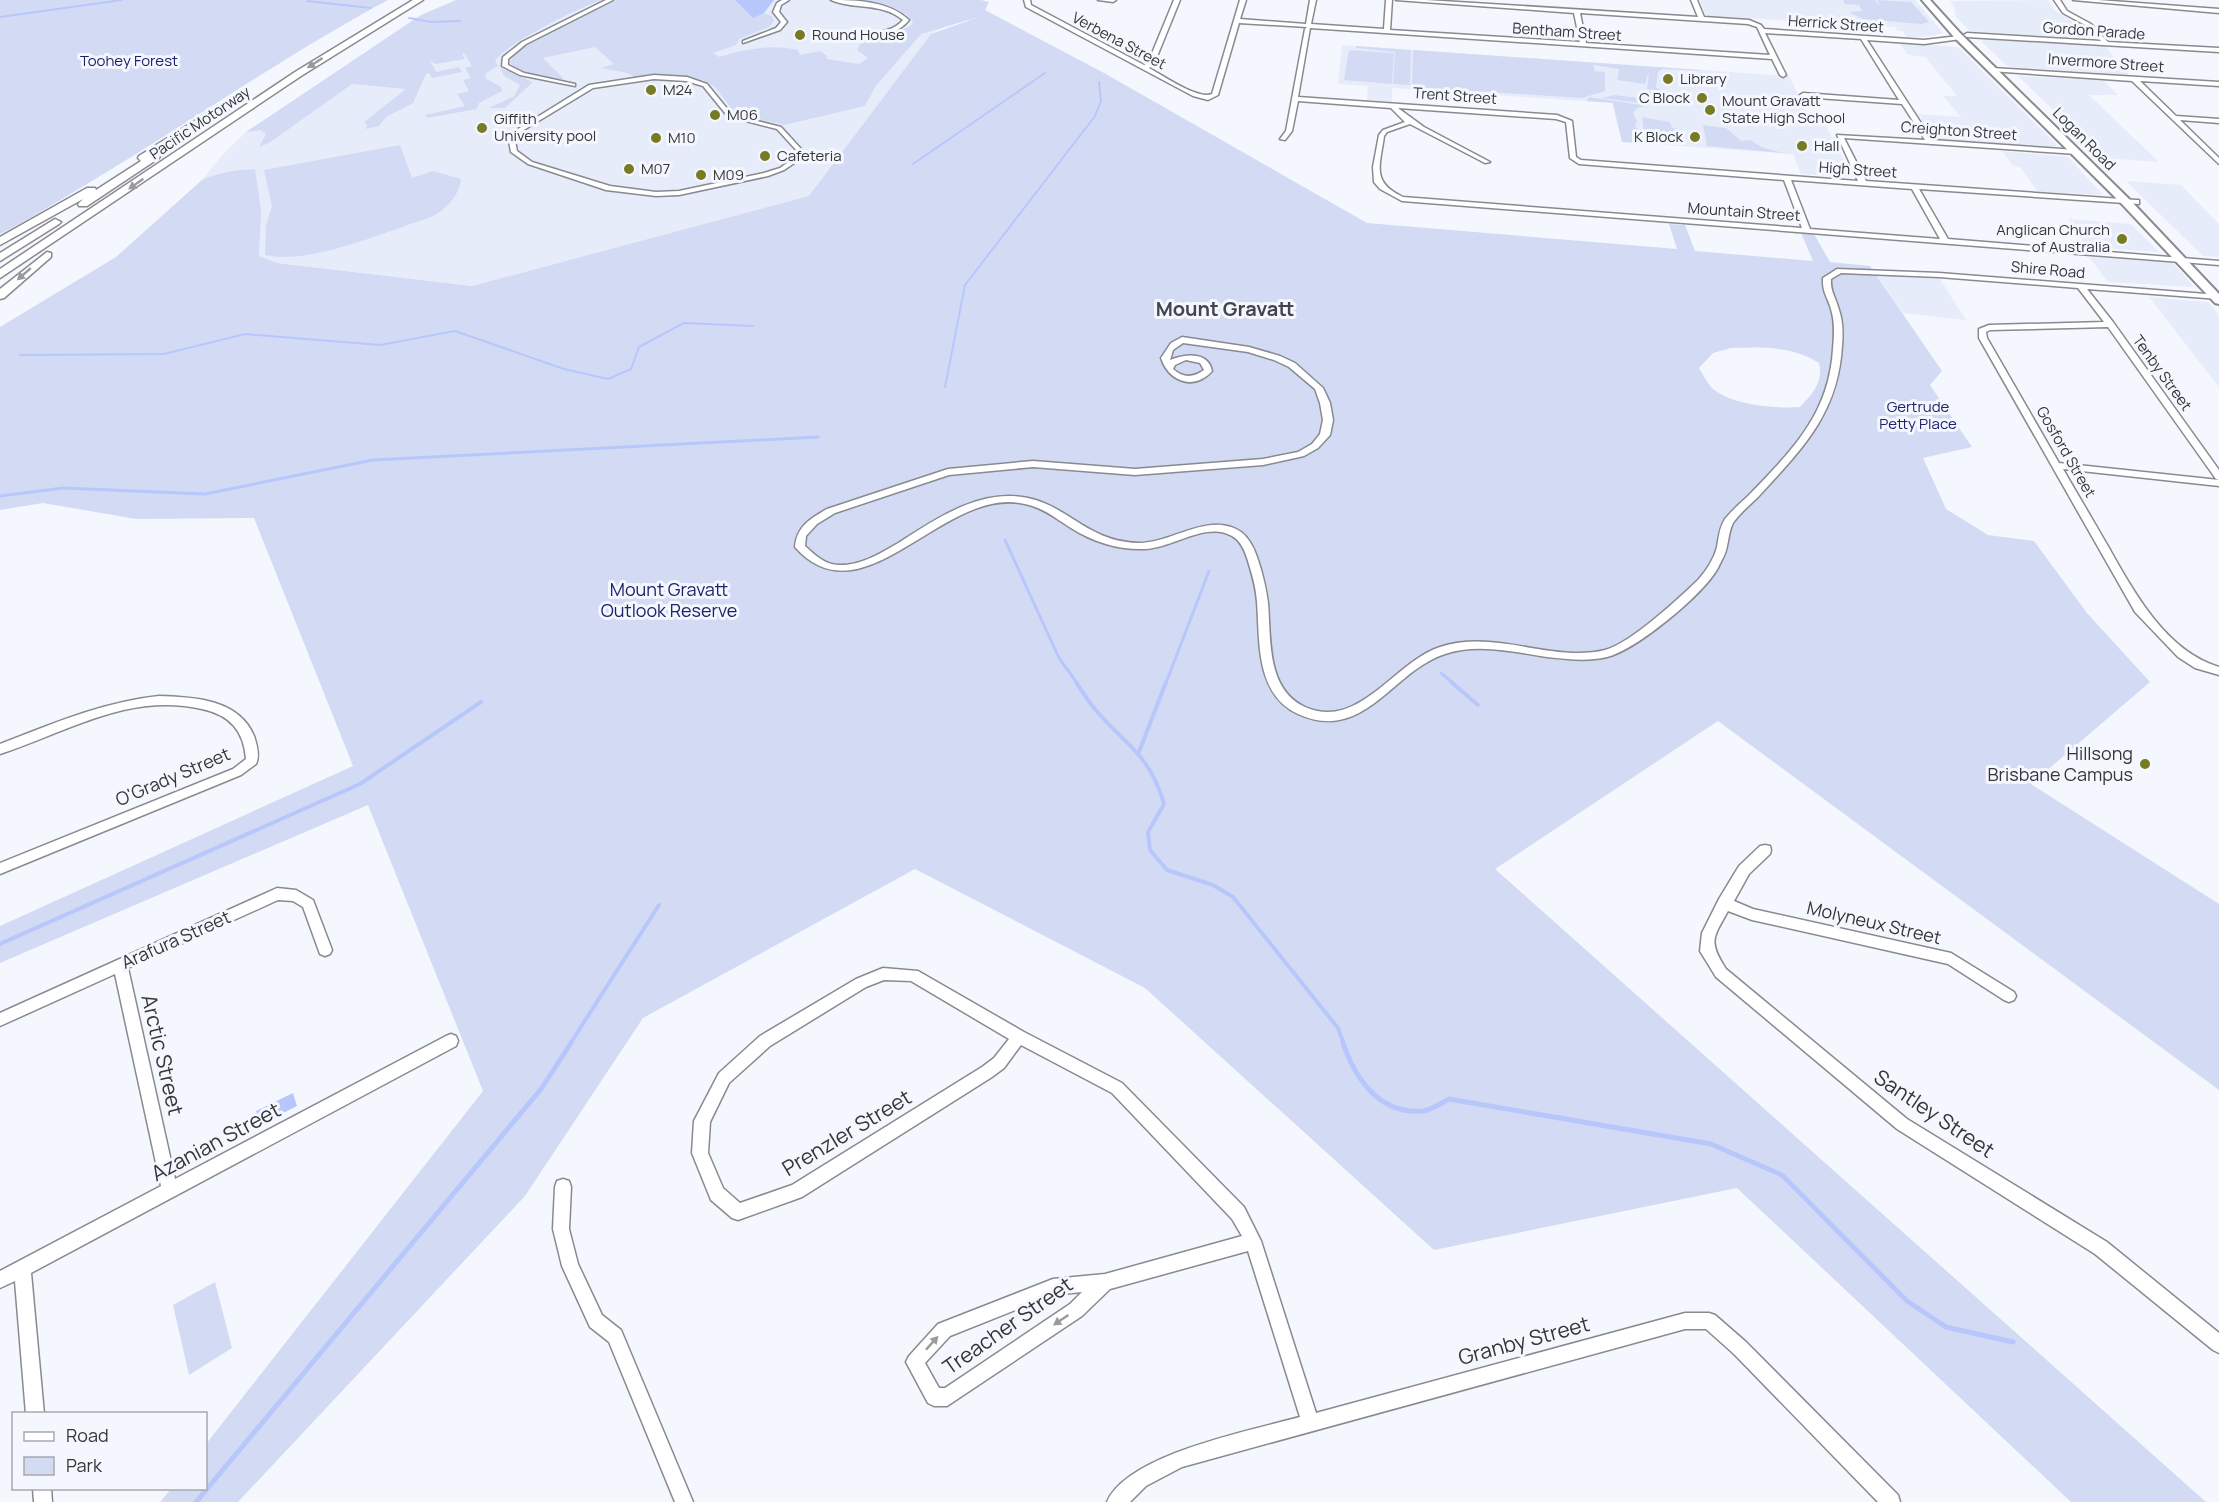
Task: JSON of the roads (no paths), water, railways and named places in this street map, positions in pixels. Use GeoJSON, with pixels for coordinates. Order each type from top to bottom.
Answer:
{"type":"FeatureCollection","features":[{"type":"Feature","properties":{"kind":"highway"},"geometry":{"type":"LineString","coordinates":[[347,32],[403,0]]}},
{"type":"Feature","properties":{"kind":"highway","name":"Pacific Motorway"},"geometry":{"type":"LineString","coordinates":[[0,274],[94,210],[118,197],[298,74],[419,0]]}},
{"type":"Feature","properties":{"kind":"highway","name":"Pacific Motorway"},"geometry":{"type":"LineString","coordinates":[[271,80],[311,54]]}},
{"type":"Feature","properties":{"kind":"highway","name":"Pacific Motorway"},"geometry":{"type":"LineString","coordinates":[[0,242],[88,192],[218,110],[236,102],[0,258]]}},
{"type":"Feature","properties":{"kind":"highway"},"geometry":{"type":"LineString","coordinates":[[0,295],[48,254],[110,208],[118,197]]}},
{"type":"Feature","properties":{"kind":"main road","name":"Logan Road"},"geometry":{"type":"LineString","coordinates":[[1926,0],[1961,36],[2003,70],[2131,202],[2179,260],[2218,295]]}},
{"type":"Feature","properties":{"kind":"main road","name":"Logan Road"},"geometry":{"type":"LineString","coordinates":[[1936,0],[1969,47],[2194,261],[2218,295]]}},
{"type":"Feature","properties":{"kind":"street"},"geometry":{"type":"LineString","coordinates":[[584,92],[511,70],[506,66],[505,58],[524,43],[610,0]]}},
{"type":"Feature","properties":{"kind":"street"},"geometry":{"type":"LineString","coordinates":[[745,42],[778,29],[784,22],[776,12],[777,7],[786,0]]}},
{"type":"Feature","properties":{"kind":"street"},"geometry":{"type":"LineString","coordinates":[[834,0],[883,8],[902,15],[906,20],[903,25],[885,33]]}},
{"type":"Feature","properties":{"kind":"street","name":"Verbena Street"},"geometry":{"type":"LineString","coordinates":[[1027,0],[1028,6],[1144,68],[1206,98],[1215,95],[1236,23]]}},
{"type":"Feature","properties":{"kind":"street"},"geometry":{"type":"LineString","coordinates":[[1101,0],[1113,0]]}},
{"type":"Feature","properties":{"kind":"street"},"geometry":{"type":"LineString","coordinates":[[1144,68],[1151,64],[1177,0]]}},
{"type":"Feature","properties":{"kind":"street"},"geometry":{"type":"LineString","coordinates":[[1236,23],[1243,0]]}},
{"type":"Feature","properties":{"kind":"street"},"geometry":{"type":"LineString","coordinates":[[1284,139],[1289,131],[1313,0]]}},
{"type":"Feature","properties":{"kind":"street"},"geometry":{"type":"LineString","coordinates":[[1387,32],[1389,0]]}},
{"type":"Feature","properties":{"kind":"street"},"geometry":{"type":"LineString","coordinates":[[1399,0],[1753,22],[1759,26],[1783,75]]}},
{"type":"Feature","properties":{"kind":"street"},"geometry":{"type":"LineString","coordinates":[[1694,0],[1701,18]]}},
{"type":"Feature","properties":{"kind":"street"},"geometry":{"type":"LineString","coordinates":[[2057,0],[2065,12],[2089,25],[2107,44]]}},
{"type":"Feature","properties":{"kind":"street"},"geometry":{"type":"LineString","coordinates":[[2076,0],[2219,11]]}},
{"type":"Feature","properties":{"kind":"street"},"geometry":{"type":"LineString","coordinates":[[1577,12],[1586,47]]}},
{"type":"Feature","properties":{"kind":"street","name":"Bentham Street"},"geometry":{"type":"LineString","coordinates":[[1236,23],[1586,47],[1773,57]]}},
{"type":"Feature","properties":{"kind":"street","name":"Herrick Street"},"geometry":{"type":"LineString","coordinates":[[1761,31],[1924,42],[1961,36]]}},
{"type":"Feature","properties":{"kind":"street","name":"Herrick Street"},"geometry":{"type":"LineString","coordinates":[[1909,40],[1961,36]]}},
{"type":"Feature","properties":{"kind":"street","name":"Gordon Parade"},"geometry":{"type":"LineString","coordinates":[[1961,36],[2219,50]]}},
{"type":"Feature","properties":{"kind":"street"},"geometry":{"type":"LineString","coordinates":[[1862,37],[1930,143]]}},
{"type":"Feature","properties":{"kind":"street"},"geometry":{"type":"LineString","coordinates":[[1924,42],[1969,47]]}},
{"type":"Feature","properties":{"kind":"street","name":"Invermore Street"},"geometry":{"type":"LineString","coordinates":[[1992,70],[2219,84]]}},
{"type":"Feature","properties":{"kind":"street"},"geometry":{"type":"LineString","coordinates":[[561,104],[570,88],[584,83],[591,86],[654,77],[698,82],[712,92],[727,112],[736,117],[779,128],[786,133],[801,152],[800,157],[782,169],[766,174],[679,193],[656,194],[621,191],[558,173],[530,163],[514,152],[512,141],[520,130],[591,86]]}},
{"type":"Feature","properties":{"kind":"street"},"geometry":{"type":"LineString","coordinates":[[2133,78],[2219,162]]}},
{"type":"Feature","properties":{"kind":"street"},"geometry":{"type":"LineString","coordinates":[[1803,95],[1902,102]]}},
{"type":"Feature","properties":{"kind":"street","name":"Trent Street"},"geometry":{"type":"LineString","coordinates":[[1295,99],[1565,118],[1569,121],[1573,158],[1579,162]]}},
{"type":"Feature","properties":{"kind":"street"},"geometry":{"type":"LineString","coordinates":[[1392,105],[1396,113],[1410,122],[1487,162]]}},
{"type":"Feature","properties":{"kind":"street"},"geometry":{"type":"LineString","coordinates":[[2175,118],[2219,121]]}},
{"type":"Feature","properties":{"kind":"street","name":"Mountain Street"},"geometry":{"type":"LineString","coordinates":[[1410,122],[1385,131],[1381,136],[1376,178],[1378,186],[1386,193],[1402,199],[2219,263]]}},
{"type":"Feature","properties":{"kind":"street","name":"Creighton Street"},"geometry":{"type":"LineString","coordinates":[[1863,183],[1839,136],[2077,152]]}},
{"type":"Feature","properties":{"kind":"street","name":"High Street"},"geometry":{"type":"LineString","coordinates":[[1579,162],[2131,202]]}},
{"type":"Feature","properties":{"kind":"street"},"geometry":{"type":"LineString","coordinates":[[1786,178],[1807,231]]}},
{"type":"Feature","properties":{"kind":"street"},"geometry":{"type":"LineString","coordinates":[[1915,188],[1945,241]]}},
{"type":"Feature","properties":{"kind":"street","name":"Shire Road"},"geometry":{"type":"LineString","coordinates":[[1192,341],[1249,350],[1292,365],[1319,388],[1328,420],[1325,435],[1315,446],[1301,454],[1263,462],[1135,472],[1012,464],[948,472],[831,511],[813,522],[801,535],[800,548],[807,556],[822,565],[861,566],[900,547],[941,520],[988,502],[1009,500],[1028,501],[1051,511],[1091,535],[1115,544],[1156,546],[1204,528],[1217,528],[1236,534],[1248,546],[1260,584],[1265,658],[1277,689],[1298,709],[1318,716],[1347,716],[1385,691],[1410,666],[1442,650],[1464,646],[1494,646],[1604,655],[1620,650],[1695,591],[1710,573],[1721,551],[1726,526],[1816,423],[1835,371],[1837,353],[1836,311],[1825,292],[1827,278],[1840,271],[1874,271],[2218,295]]}},
{"type":"Feature","properties":{"kind":"street","name":"Tenby Street"},"geometry":{"type":"LineString","coordinates":[[2080,286],[2110,324],[2219,477]]}},
{"type":"Feature","properties":{"kind":"street","name":"Gosford Street"},"geometry":{"type":"LineString","coordinates":[[2110,324],[1989,328],[1982,331],[1983,338],[2139,609],[2182,654],[2199,665],[2219,672]]}},
{"type":"Feature","properties":{"kind":"street"},"geometry":{"type":"LineString","coordinates":[[1179,341],[1192,341],[1182,349],[1183,354],[1206,364],[1208,371],[1196,378],[1183,378],[1173,374],[1165,358],[1171,347],[1179,341]]}},
{"type":"Feature","properties":{"kind":"street"},"geometry":{"type":"LineString","coordinates":[[1169,369],[1175,360],[1191,357]]}},
{"type":"Feature","properties":{"kind":"street"},"geometry":{"type":"LineString","coordinates":[[2056,465],[2219,483]]}},
{"type":"Feature","properties":{"kind":"street","name":"O'Grady Street"},"geometry":{"type":"LineString","coordinates":[[0,749],[95,713],[144,700],[171,698],[198,702],[224,710],[242,723],[252,749],[252,761],[237,772],[0,869]]}},
{"type":"Feature","properties":{"kind":"street","name":"Santley Street"},"geometry":{"type":"LineString","coordinates":[[1765,849],[1744,870],[1709,933],[1707,951],[1721,972],[1902,1124],[2100,1248],[2219,1344]]}},
{"type":"Feature","properties":{"kind":"street","name":"Arafura Street"},"geometry":{"type":"LineString","coordinates":[[0,1020],[277,894],[296,896],[308,904],[324,950]]}},
{"type":"Feature","properties":{"kind":"street","name":"Molyneux Street"},"geometry":{"type":"LineString","coordinates":[[1724,903],[1752,914],[1951,959],[2008,996]]}},
{"type":"Feature","properties":{"kind":"street","name":"Arctic Street"},"geometry":{"type":"LineString","coordinates":[[120,965],[170,1190]]}},
{"type":"Feature","properties":{"kind":"street","name":"Prenzler Street"},"geometry":{"type":"LineString","coordinates":[[1019,1037],[999,1063],[987,1072],[795,1191],[738,1212],[717,1194],[700,1153],[701,1132],[702,1121],[724,1078],[765,1041],[861,983],[883,974],[913,975],[1019,1037],[1117,1088],[1238,1213],[1253,1241],[1311,1424]]}},
{"type":"Feature","properties":{"kind":"street","name":"Azanian Street"},"geometry":{"type":"LineString","coordinates":[[0,1280],[452,1041]]}},
{"type":"Feature","properties":{"kind":"street"},"geometry":{"type":"LineString","coordinates":[[562,1187],[561,1229],[570,1266],[596,1320],[615,1336],[684,1502]]}},
{"type":"Feature","properties":{"kind":"street","name":"Treacher Street"},"geometry":{"type":"LineString","coordinates":[[1105,1282],[1076,1310],[947,1397],[934,1397],[915,1362],[944,1330],[1053,1287],[1105,1282],[1253,1241]]}},
{"type":"Feature","properties":{"kind":"street"},"geometry":{"type":"LineString","coordinates":[[22,1268],[35,1412]]}},
{"type":"Feature","properties":{"kind":"street","name":"Granby Street"},"geometry":{"type":"LineString","coordinates":[[1116,1502],[1140,1480],[1179,1459],[1685,1321],[1709,1321],[1740,1348],[1890,1502]]}},
{"type":"Feature","properties":{"kind":"water"},"geometry":{"type":"Polygon","coordinates":[[[735,0],[774,0],[764,13],[753,18],[735,0]]]}},
{"type":"Feature","properties":{"kind":"water"},"geometry":{"type":"Polygon","coordinates":[[[293,1093],[297,1106],[259,1125],[256,1111],[293,1093]]]}},
{"type":"Feature","properties":{"kind":"waterway"},"geometry":{"type":"LineString","coordinates":[[0,17],[122,0]]}},
{"type":"Feature","properties":{"kind":"waterway"},"geometry":{"type":"LineString","coordinates":[[307,1],[371,8]]}},
{"type":"Feature","properties":{"kind":"waterway"},"geometry":{"type":"LineString","coordinates":[[409,18],[431,22],[460,21]]}},
{"type":"Feature","properties":{"kind":"waterway"},"geometry":{"type":"LineString","coordinates":[[913,164],[1045,73]]}},
{"type":"Feature","properties":{"kind":"waterway"},"geometry":{"type":"LineString","coordinates":[[945,387],[965,285],[1095,116],[1101,101],[1099,82]]}},
{"type":"Feature","properties":{"kind":"waterway"},"geometry":{"type":"LineString","coordinates":[[20,355],[164,354],[245,334],[380,345],[455,331],[564,369],[608,379],[631,369],[639,347],[684,323],[753,326]]}},
{"type":"Feature","properties":{"kind":"waterway"},"geometry":{"type":"LineString","coordinates":[[0,496],[63,488],[205,494],[373,460],[818,437]]}},
{"type":"Feature","properties":{"kind":"waterway"},"geometry":{"type":"LineString","coordinates":[[1005,540],[1059,658],[1077,683]]}},
{"type":"Feature","properties":{"kind":"waterway"},"geometry":{"type":"LineString","coordinates":[[1166,683],[1209,571]]}},
{"type":"Feature","properties":{"kind":"waterway"},"geometry":{"type":"LineString","coordinates":[[1441,673],[1453,683]]}},
{"type":"Feature","properties":{"kind":"waterway"},"geometry":{"type":"LineString","coordinates":[[1076,682],[1106,722],[1144,761],[1158,787],[1164,804],[1148,832],[1150,850],[1167,870],[1213,885],[1233,897],[1338,1028],[1344,1044]]}},
{"type":"Feature","properties":{"kind":"waterway"},"geometry":{"type":"LineString","coordinates":[[1139,752],[1166,682]]}},
{"type":"Feature","properties":{"kind":"waterway"},"geometry":{"type":"LineString","coordinates":[[1451,682],[1478,705]]}},
{"type":"Feature","properties":{"kind":"waterway"},"geometry":{"type":"LineString","coordinates":[[0,944],[360,784],[481,702]]}},
{"type":"Feature","properties":{"kind":"waterway"},"geometry":{"type":"LineString","coordinates":[[570,1044],[659,905]]}},
{"type":"Feature","properties":{"kind":"waterway"},"geometry":{"type":"LineString","coordinates":[[207,1489],[541,1089],[571,1043]]}},
{"type":"Feature","properties":{"kind":"waterway"},"geometry":{"type":"LineString","coordinates":[[1343,1043],[1354,1069],[1371,1092],[1394,1107],[1407,1111],[1423,1111],[1449,1099],[1711,1144],[1782,1175],[1907,1301],[1946,1327],[2013,1342]]}},
{"type":"Feature","properties":{"kind":"waterway"},"geometry":{"type":"LineString","coordinates":[[196,1502],[206,1490]]}},
{"type":"Feature","properties":{"kind":"place","name":"Round House"},"geometry":{"type":"Point","coordinates":[800,35]}},
{"type":"Feature","properties":{"kind":"place","name":"Library"},"geometry":{"type":"Point","coordinates":[1668,79]}},
{"type":"Feature","properties":{"kind":"place","name":"M24"},"geometry":{"type":"Point","coordinates":[651,90]}},
{"type":"Feature","properties":{"kind":"place","name":"C Block"},"geometry":{"type":"Point","coordinates":[1702,98]}},
{"type":"Feature","properties":{"kind":"place","name":"Mount Gravatt State High School"},"geometry":{"type":"Point","coordinates":[1710,110]}},
{"type":"Feature","properties":{"kind":"place","name":"M06"},"geometry":{"type":"Point","coordinates":[715,115]}},
{"type":"Feature","properties":{"kind":"place","name":"Giffith University pool"},"geometry":{"type":"Point","coordinates":[482,128]}},
{"type":"Feature","properties":{"kind":"place","name":"K Block"},"geometry":{"type":"Point","coordinates":[1695,137]}},
{"type":"Feature","properties":{"kind":"place","name":"M10"},"geometry":{"type":"Point","coordinates":[656,138]}},
{"type":"Feature","properties":{"kind":"place","name":"Hall"},"geometry":{"type":"Point","coordinates":[1802,146]}},
{"type":"Feature","properties":{"kind":"place","name":"Cafeteria"},"geometry":{"type":"Point","coordinates":[765,156]}},
{"type":"Feature","properties":{"kind":"place","name":"M07"},"geometry":{"type":"Point","coordinates":[629,169]}},
{"type":"Feature","properties":{"kind":"place","name":"M09"},"geometry":{"type":"Point","coordinates":[701,175]}},
{"type":"Feature","properties":{"kind":"place","name":"Anglican Church of Australia"},"geometry":{"type":"Point","coordinates":[2122,239]}},
{"type":"Feature","properties":{"kind":"place","name":"Hillsong Brisbane Campus"},"geometry":{"type":"Point","coordinates":[2145,764]}},
{"type":"Feature","properties":{"kind":"district","name":"Mount Gravatt"},"geometry":{"type":"Point","coordinates":[1225,309]}},
{"type":"Feature","properties":{"kind":"park label","name":"Toohey Forest"},"geometry":{"type":"Point","coordinates":[129,61]}},
{"type":"Feature","properties":{"kind":"park label","name":"Gertrude Petty Place"},"geometry":{"type":"Point","coordinates":[1918,416]}},
{"type":"Feature","properties":{"kind":"park label","name":"Mount Gravatt Outlook Reserve"},"geometry":{"type":"Point","coordinates":[669,600]}}]}
